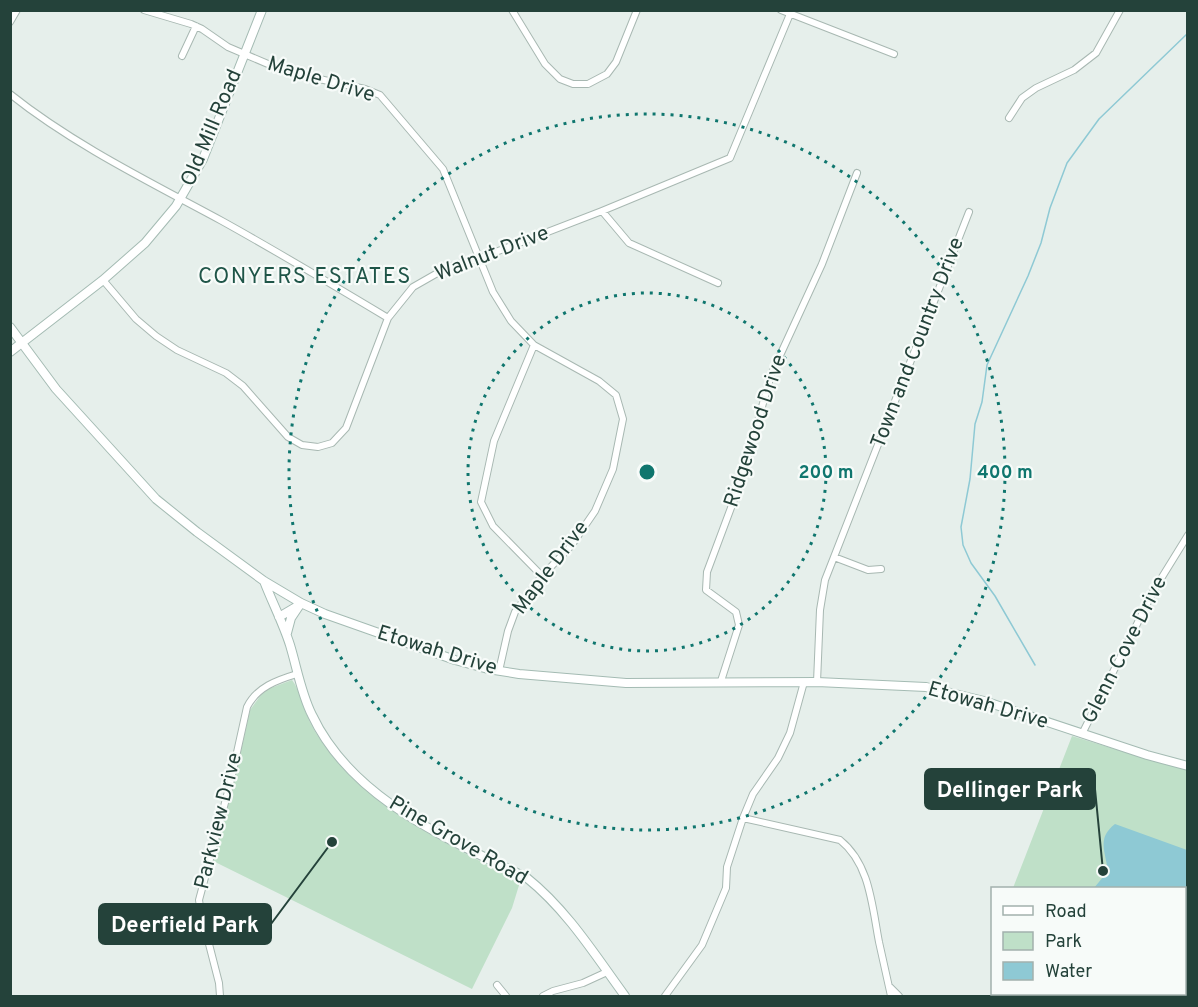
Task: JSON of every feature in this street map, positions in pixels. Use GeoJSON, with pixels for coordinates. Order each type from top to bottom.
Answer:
{"type":"FeatureCollection","features":[{"type":"Feature","properties":{"kind":"street"},"geometry":{"type":"LineString","coordinates":[[10,22],[17,10]]}},
{"type":"Feature","properties":{"kind":"street","name":"Maple Drive"},"geometry":{"type":"LineString","coordinates":[[144,10],[196,26],[222,44],[290,72],[365,89],[380,95],[443,169],[493,292],[511,321],[534,345],[599,381],[616,394],[623,419],[613,469],[595,510],[571,546],[542,576],[512,618],[499,671]]}},
{"type":"Feature","properties":{"kind":"street","name":"Old Mill Road"},"geometry":{"type":"LineString","coordinates":[[10,352],[103,280],[145,243],[181,199],[206,152],[262,10]]}},
{"type":"Feature","properties":{"kind":"street"},"geometry":{"type":"LineString","coordinates":[[512,10],[545,64],[560,79],[573,84],[588,84],[607,74],[616,62],[637,10]]}},
{"type":"Feature","properties":{"kind":"street"},"geometry":{"type":"LineString","coordinates":[[781,10],[894,54]]}},
{"type":"Feature","properties":{"kind":"street"},"geometry":{"type":"LineString","coordinates":[[1009,118],[1022,98],[1036,88],[1074,70],[1096,53],[1120,10]]}},
{"type":"Feature","properties":{"kind":"street","name":"Walnut Drive"},"geometry":{"type":"LineString","coordinates":[[103,280],[136,319],[156,336],[177,350],[226,374],[243,386],[288,437],[302,445],[318,447],[332,442],[345,428],[388,318],[413,287],[448,267],[480,258],[602,211],[730,158],[790,14]]}},
{"type":"Feature","properties":{"kind":"street"},"geometry":{"type":"LineString","coordinates":[[182,56],[196,26]]}},
{"type":"Feature","properties":{"kind":"street"},"geometry":{"type":"LineString","coordinates":[[10,94],[37,115],[93,150],[243,233],[388,318]]}},
{"type":"Feature","properties":{"kind":"street","name":"Ridgewood Drive"},"geometry":{"type":"LineString","coordinates":[[721,681],[739,625],[736,612],[706,590],[707,572],[741,481],[771,375],[822,264],[857,173]]}},
{"type":"Feature","properties":{"kind":"street"},"geometry":{"type":"LineString","coordinates":[[602,211],[629,243],[718,283]]}},
{"type":"Feature","properties":{"kind":"street","name":"Town and Country Drive"},"geometry":{"type":"LineString","coordinates":[[817,682],[821,599],[834,557],[969,212]]}},
{"type":"Feature","properties":{"kind":"street","name":"Etowah Drive"},"geometry":{"type":"LineString","coordinates":[[10,327],[69,404],[156,499],[264,581],[325,614],[455,660],[499,671],[626,683],[817,682],[934,689],[984,701],[1147,755],[1188,766]]}},
{"type":"Feature","properties":{"kind":"street"},"geometry":{"type":"LineString","coordinates":[[534,345],[494,441],[481,502],[493,526],[542,576]]}},
{"type":"Feature","properties":{"kind":"street","name":"Glenn Cove Drive"},"geometry":{"type":"LineString","coordinates":[[1082,734],[1154,590],[1188,535]]}},
{"type":"Feature","properties":{"kind":"street"},"geometry":{"type":"LineString","coordinates":[[834,557],[868,570],[881,569]]}},
{"type":"Feature","properties":{"kind":"street","name":"Pine Grove Road"},"geometry":{"type":"LineString","coordinates":[[264,581],[287,637],[308,706],[324,737],[336,753],[359,778],[402,813],[526,878],[543,891],[559,908],[625,996]]}},
{"type":"Feature","properties":{"kind":"street"},"geometry":{"type":"LineString","coordinates":[[279,617],[302,603]]}},
{"type":"Feature","properties":{"kind":"street"},"geometry":{"type":"LineString","coordinates":[[287,637],[291,618],[302,603]]}},
{"type":"Feature","properties":{"kind":"street","name":"Parkview Drive"},"geometry":{"type":"LineString","coordinates":[[220,996],[219,983],[199,900],[230,784],[247,707],[262,688],[297,674]]}},
{"type":"Feature","properties":{"kind":"street"},"geometry":{"type":"LineString","coordinates":[[665,996],[702,945],[726,888],[727,867],[743,818],[753,794],[777,758],[790,733],[804,682]]}},
{"type":"Feature","properties":{"kind":"street"},"geometry":{"type":"LineString","coordinates":[[743,818],[840,840],[847,845],[862,867],[874,910],[891,996]]}},
{"type":"Feature","properties":{"kind":"street"},"geometry":{"type":"LineString","coordinates":[[543,996],[608,972]]}},
{"type":"Feature","properties":{"kind":"street"},"geometry":{"type":"LineString","coordinates":[[497,985],[506,996]]}},
{"type":"Feature","properties":{"kind":"street"},"geometry":{"type":"LineString","coordinates":[[889,987],[899,996]]}},
{"type":"Feature","properties":{"kind":"green space"},"geometry":{"type":"Polygon","coordinates":[[[292,680],[304,709],[324,745],[343,769],[365,789],[388,808],[413,824],[520,882],[512,908],[472,989],[213,861],[234,783],[250,710],[268,689],[292,680]]]}},
{"type":"Feature","properties":{"kind":"green space"},"geometry":{"type":"Polygon","coordinates":[[[1072,736],[1187,769],[1187,996],[992,996],[1186,995],[1186,887],[1013,887],[1072,736]]]}},
{"type":"Feature","properties":{"kind":"water"},"geometry":{"type":"Polygon","coordinates":[[[1115,824],[1187,850],[1188,952],[1186,955],[1186,887],[1095,887],[1108,871],[1104,839],[1109,829],[1115,824]]]}},
{"type":"Feature","properties":{"kind":"waterway"},"geometry":{"type":"LineString","coordinates":[[1035,665],[995,596],[971,563],[963,545],[961,527],[970,479],[975,424],[982,402],[987,365],[1028,276],[1067,163],[1099,119],[1188,33]]}},
{"type":"Feature","properties":{"kind":"place","name":"Deerfield Park"},"geometry":{"type":"Point","coordinates":[332,842]}},
{"type":"Feature","properties":{"kind":"place","name":"Dellinger Park"},"geometry":{"type":"Point","coordinates":[1103,871]}},
{"type":"Feature","properties":{"kind":"district","name":"CONYERS ESTATES"},"geometry":{"type":"Point","coordinates":[305,277]}}]}
